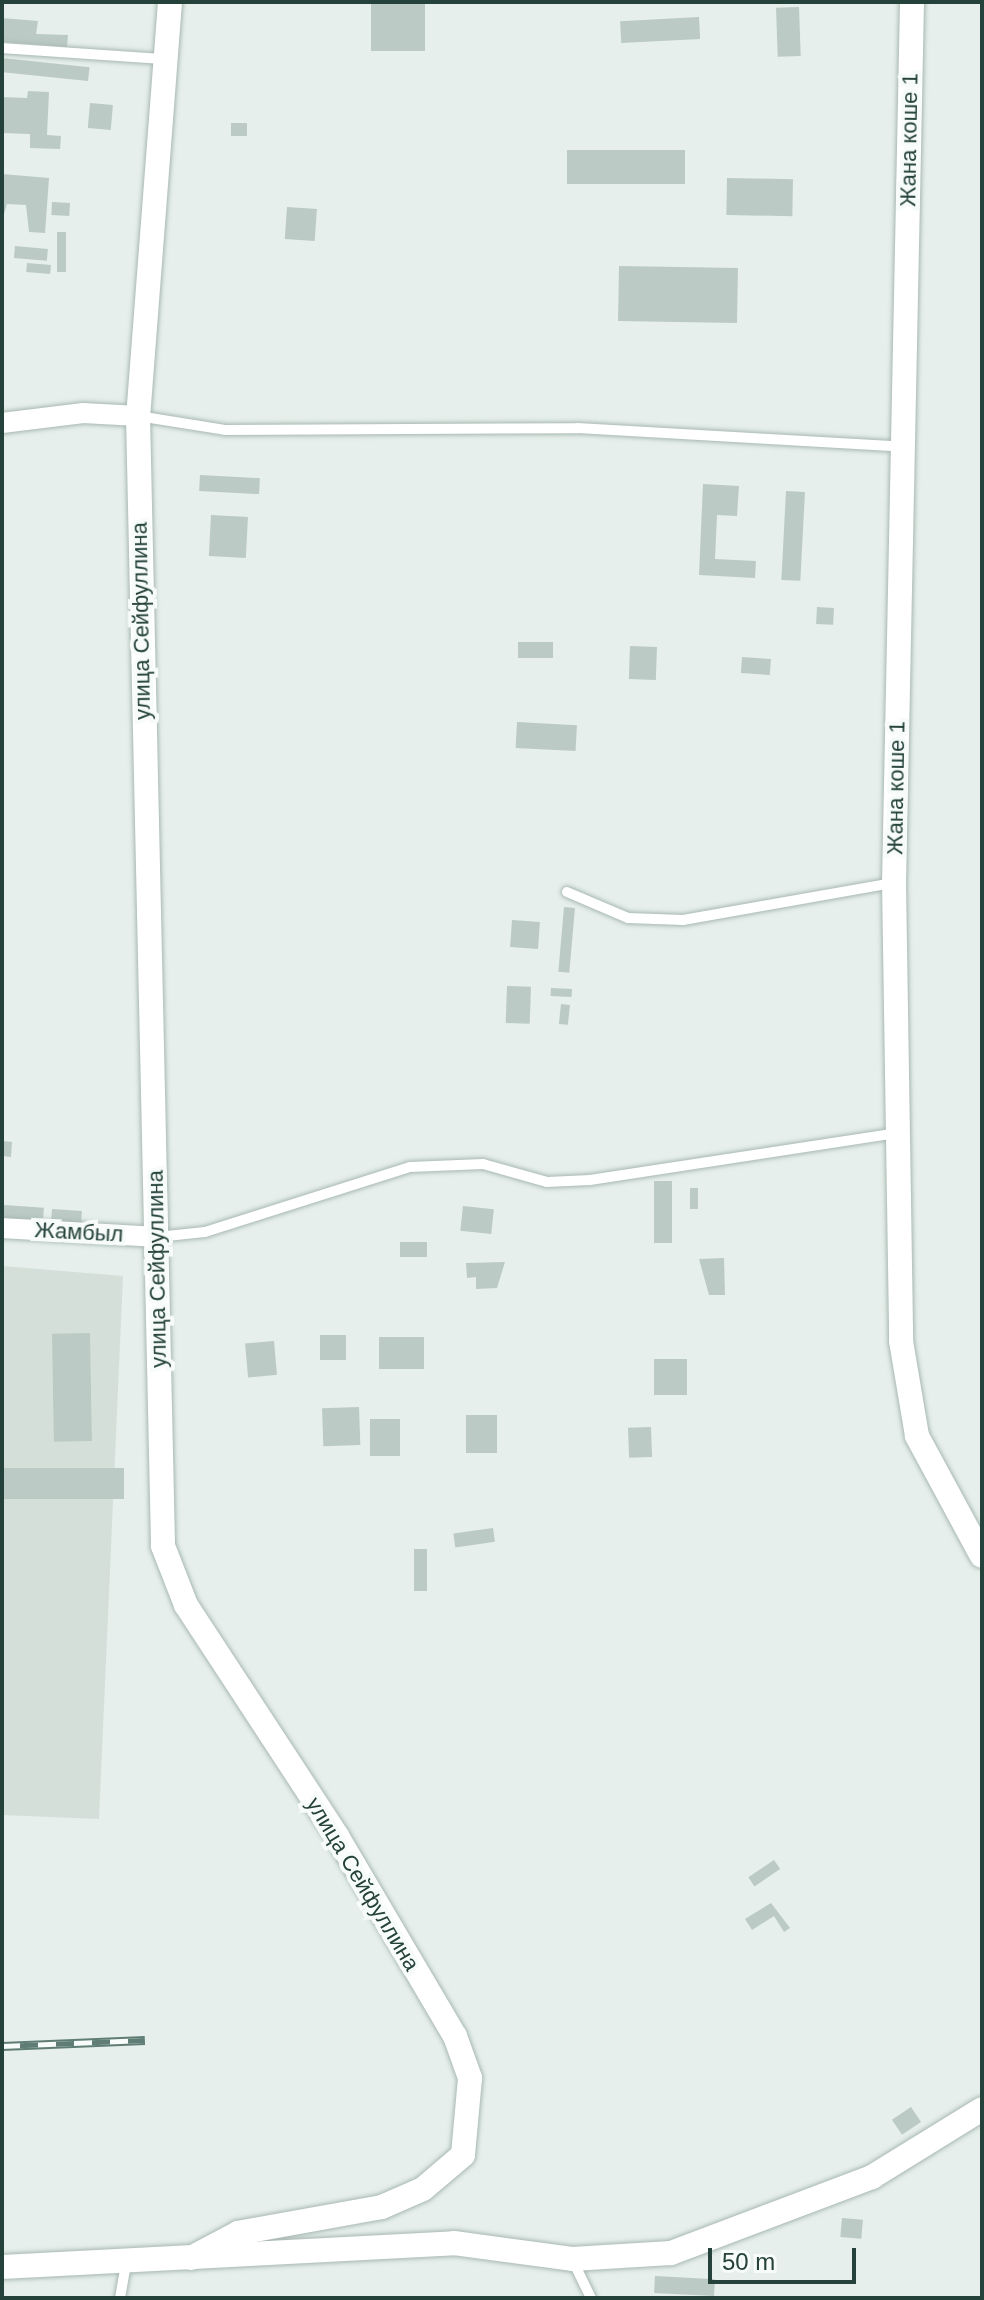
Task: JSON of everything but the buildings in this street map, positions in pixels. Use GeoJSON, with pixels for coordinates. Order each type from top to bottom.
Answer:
{"type":"FeatureCollection","features":[{"type":"Feature","properties":{"kind":"street","name":"улица Сейфуллина"},"geometry":{"type":"LineString","coordinates":[[170,2],[138,416],[163,1546],[186,1605],[337,1836],[455,2036],[470,2078],[463,2155],[423,2189],[382,2207],[238,2233],[191,2258]]}},
{"type":"Feature","properties":{"kind":"street","name":"Жана коше 1"},"geometry":{"type":"LineString","coordinates":[[912,2],[894,882],[896,1133],[905,1390],[917,1436],[982,1556]]}},
{"type":"Feature","properties":{"kind":"street"},"geometry":{"type":"LineString","coordinates":[[2,423],[83,413],[138,416]]}},
{"type":"Feature","properties":{"kind":"street","name":"Жамбыл"},"geometry":{"type":"LineString","coordinates":[[2,1228],[157,1237]]}},
{"type":"Feature","properties":{"kind":"street","name":"улица Сейфуллина"},"geometry":{"type":"LineString","coordinates":[[2,2267],[126,2264],[454,2243],[572,2259],[671,2253],[778,2216],[872,2177],[982,2109]]}},
{"type":"Feature","properties":{"kind":"lane"},"geometry":{"type":"LineString","coordinates":[[2,48],[167,59]]}},
{"type":"Feature","properties":{"kind":"lane"},"geometry":{"type":"LineString","coordinates":[[138,416],[225,430],[578,428],[903,447]]}},
{"type":"Feature","properties":{"kind":"lane"},"geometry":{"type":"LineString","coordinates":[[567,892],[628,918],[683,920],[894,882]]}},
{"type":"Feature","properties":{"kind":"lane"},"geometry":{"type":"LineString","coordinates":[[157,1237],[205,1232],[410,1167],[483,1164],[547,1182],[590,1180],[896,1133]]}},
{"type":"Feature","properties":{"kind":"lane"},"geometry":{"type":"LineString","coordinates":[[572,2259],[591,2298]]}},
{"type":"Feature","properties":{"kind":"lane"},"geometry":{"type":"LineString","coordinates":[[120,2298],[126,2264]]}},
{"type":"Feature","properties":{"kind":"shaded area"},"geometry":{"type":"Polygon","coordinates":[[[2,1266],[123,1276],[99,1819],[2,1815],[2,1266]]]}},
{"type":"Feature","properties":{"kind":"railway"},"geometry":{"type":"LineString","coordinates":[[2,2046],[145,2040]]}}]}
